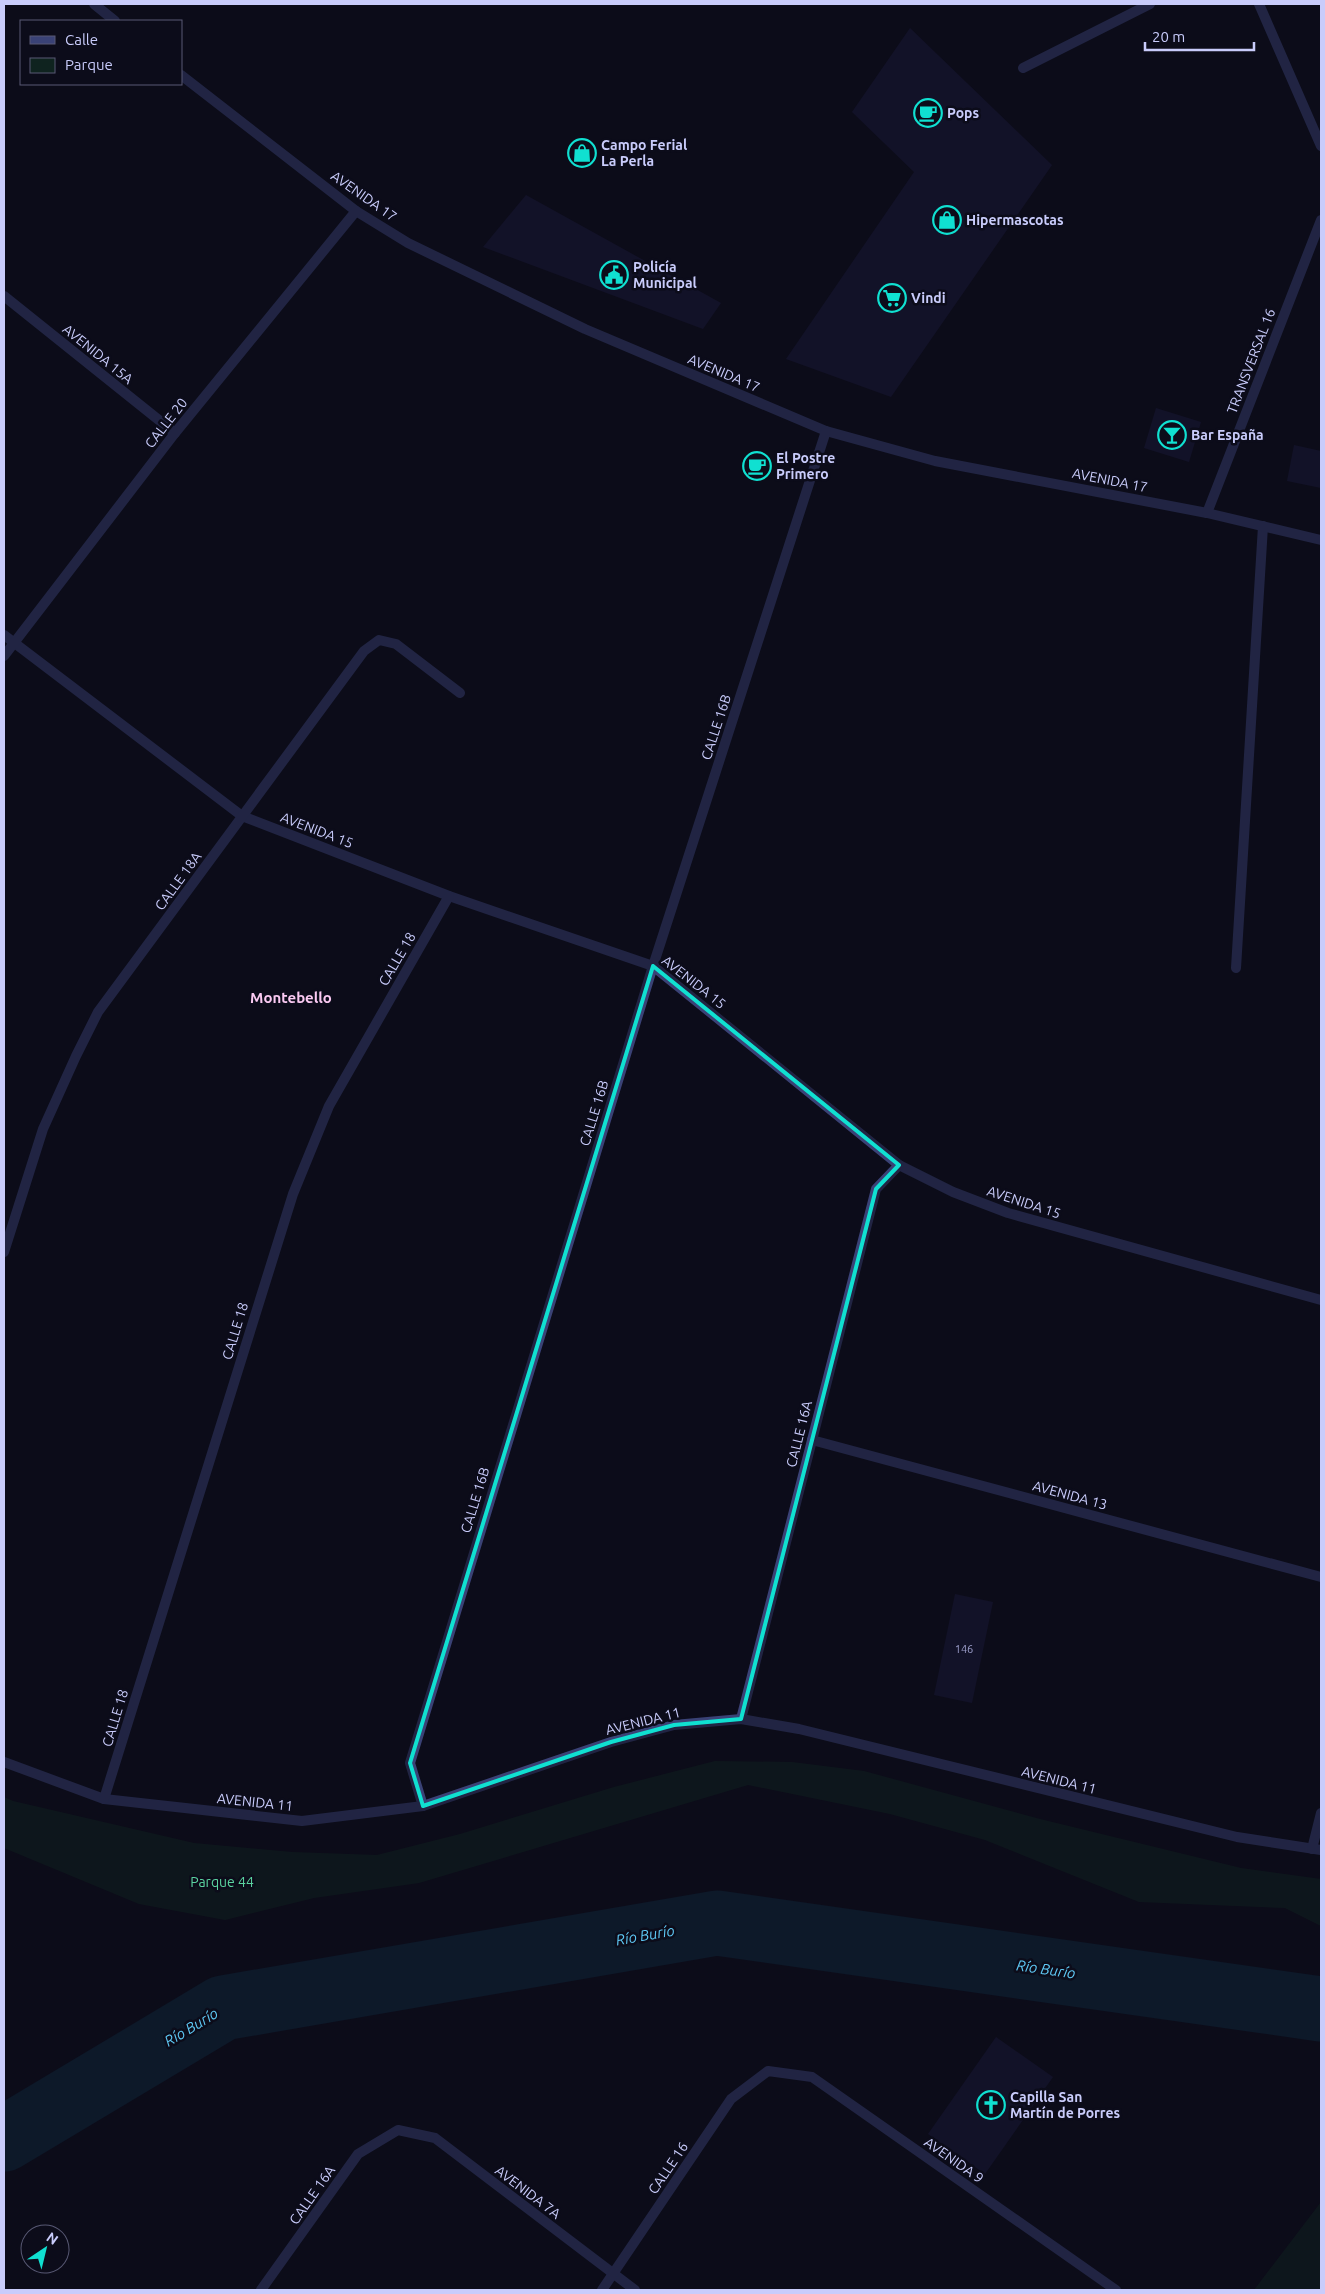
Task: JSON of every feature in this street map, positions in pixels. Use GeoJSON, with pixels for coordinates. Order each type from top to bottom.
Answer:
{"type":"FeatureCollection","features":[{"type":"Feature","properties":{"kind":"street"},"geometry":{"type":"LineString","coordinates":[[94,4],[114,20]]}},
{"type":"Feature","properties":{"kind":"street"},"geometry":{"type":"LineString","coordinates":[[1023,68],[1150,4]]}},
{"type":"Feature","properties":{"kind":"street"},"geometry":{"type":"LineString","coordinates":[[1259,4],[1321,146]]}},
{"type":"Feature","properties":{"kind":"street","name":"AVENIDA 17"},"geometry":{"type":"LineString","coordinates":[[182,76],[356,211],[408,243],[585,329],[826,431],[935,461],[1207,512],[1321,540]]}},
{"type":"Feature","properties":{"kind":"street","name":"CALLE 20"},"geometry":{"type":"LineString","coordinates":[[4,656],[175,433],[356,211]]}},
{"type":"Feature","properties":{"kind":"street","name":"TRANSVERSAL 16"},"geometry":{"type":"LineString","coordinates":[[1207,512],[1321,220]]}},
{"type":"Feature","properties":{"kind":"street","name":"AVENIDA 15A"},"geometry":{"type":"LineString","coordinates":[[4,296],[175,433]]}},
{"type":"Feature","properties":{"kind":"street","name":"CALLE 16B"},"geometry":{"type":"LineString","coordinates":[[423,1806],[410,1763],[653,966],[826,431]]}},
{"type":"Feature","properties":{"kind":"street"},"geometry":{"type":"LineString","coordinates":[[1236,968],[1264,526]]}},
{"type":"Feature","properties":{"kind":"street","name":"AVENIDA 15"},"geometry":{"type":"LineString","coordinates":[[4,635],[242,816],[449,896],[653,966],[900,1164],[953,1192],[1008,1213],[1321,1300]]}},
{"type":"Feature","properties":{"kind":"street","name":"CALLE 18A"},"geometry":{"type":"LineString","coordinates":[[4,1252],[43,1129],[98,1012],[364,651],[379,640],[396,644],[460,693]]}},
{"type":"Feature","properties":{"kind":"street","name":"CALLE 18"},"geometry":{"type":"LineString","coordinates":[[104,1799],[293,1194],[328,1106],[449,896]]}},
{"type":"Feature","properties":{"kind":"street","name":"CALLE 16A"},"geometry":{"type":"LineString","coordinates":[[741,1719],[876,1189],[900,1164]]}},
{"type":"Feature","properties":{"kind":"street","name":"AVENIDA 13"},"geometry":{"type":"LineString","coordinates":[[812,1440],[1321,1577]]}},
{"type":"Feature","properties":{"kind":"street","name":"AVENIDA 11"},"geometry":{"type":"LineString","coordinates":[[4,1762],[104,1799],[302,1821],[423,1806],[620,1740],[674,1725],[741,1719],[799,1729],[1237,1837],[1317,1850]]}},
{"type":"Feature","properties":{"kind":"street"},"geometry":{"type":"LineString","coordinates":[[1317,1850],[1321,1814]]}},
{"type":"Feature","properties":{"kind":"street","name":"CALLE 16"},"geometry":{"type":"LineString","coordinates":[[602,2290],[731,2099],[768,2071]]}},
{"type":"Feature","properties":{"kind":"street","name":"AVENIDA 9"},"geometry":{"type":"LineString","coordinates":[[768,2071],[812,2077],[1116,2290]]}},
{"type":"Feature","properties":{"kind":"street","name":"CALLE 16A"},"geometry":{"type":"LineString","coordinates":[[261,2290],[358,2154],[398,2130]]}},
{"type":"Feature","properties":{"kind":"street","name":"AVENIDA 7A"},"geometry":{"type":"LineString","coordinates":[[398,2130],[435,2138],[635,2290]]}},
{"type":"Feature","properties":{"kind":"highlighted area"},"geometry":{"type":"Polygon","coordinates":[[[653,966],[899,1165],[876,1189],[741,1719],[674,1725],[611,1742],[423,1806],[410,1763],[653,966]]]}},
{"type":"Feature","properties":{"kind":"green space","name":"Parque 44"},"geometry":{"type":"Polygon","coordinates":[[[715,1761],[792,1762],[864,1771],[1040,1819],[1241,1868],[1321,1879],[1321,1926],[1285,1908],[1139,1902],[985,1840],[890,1814],[748,1785],[419,1883],[314,1898],[225,1920],[139,1904],[4,1848],[4,1797],[13,1801],[194,1843],[292,1852],[377,1855],[460,1834],[614,1787],[715,1761]]]}},
{"type":"Feature","properties":{"kind":"green space"},"geometry":{"type":"Polygon","coordinates":[[[1321,2202],[1321,2290],[1254,2290],[1321,2202]]]}},
{"type":"Feature","properties":{"kind":"building"},"geometry":{"type":"Polygon","coordinates":[[[910,28],[1052,165],[891,397],[786,359],[914,172],[852,112],[910,28]]]}},
{"type":"Feature","properties":{"kind":"building","name":"Policía Municipal"},"geometry":{"type":"Polygon","coordinates":[[[526,195],[721,303],[703,329],[483,247],[526,195]]]}},
{"type":"Feature","properties":{"kind":"building","name":"Bar España"},"geometry":{"type":"Polygon","coordinates":[[[1156,408],[1201,422],[1189,462],[1144,448],[1156,408]]]}},
{"type":"Feature","properties":{"kind":"building"},"geometry":{"type":"Polygon","coordinates":[[[1294,445],[1321,451],[1321,488],[1287,481],[1294,445]]]}},
{"type":"Feature","properties":{"kind":"building"},"geometry":{"type":"Polygon","coordinates":[[[955,1594],[993,1602],[972,1703],[934,1695],[955,1594]]]}},
{"type":"Feature","properties":{"kind":"building","name":"Capilla San Martín de Porres"},"geometry":{"type":"Polygon","coordinates":[[[996,2037],[1053,2077],[985,2174],[928,2134],[996,2037]]]}},
{"type":"Feature","properties":{"kind":"waterway","name":"Río Burío"},"geometry":{"type":"LineString","coordinates":[[4,2139],[223,2008],[717,1923],[1321,2009]]}},
{"type":"Feature","properties":{"kind":"place","name":"Pops"},"geometry":{"type":"Point","coordinates":[928,113]}},
{"type":"Feature","properties":{"kind":"place","name":"Campo Ferial La Perla"},"geometry":{"type":"Point","coordinates":[582,153]}},
{"type":"Feature","properties":{"kind":"place","name":"Hipermascotas"},"geometry":{"type":"Point","coordinates":[947,220]}},
{"type":"Feature","properties":{"kind":"place","name":"Policía Municipal"},"geometry":{"type":"Point","coordinates":[614,275]}},
{"type":"Feature","properties":{"kind":"place","name":"Vindi"},"geometry":{"type":"Point","coordinates":[892,298]}},
{"type":"Feature","properties":{"kind":"place","name":"Bar España"},"geometry":{"type":"Point","coordinates":[1172,435]}},
{"type":"Feature","properties":{"kind":"place","name":"El Postre Primero"},"geometry":{"type":"Point","coordinates":[757,466]}},
{"type":"Feature","properties":{"kind":"place","name":"Capilla San Martín de Porres"},"geometry":{"type":"Point","coordinates":[991,2105]}},
{"type":"Feature","properties":{"kind":"district","name":"Montebello"},"geometry":{"type":"Point","coordinates":[291,997]}}]}
